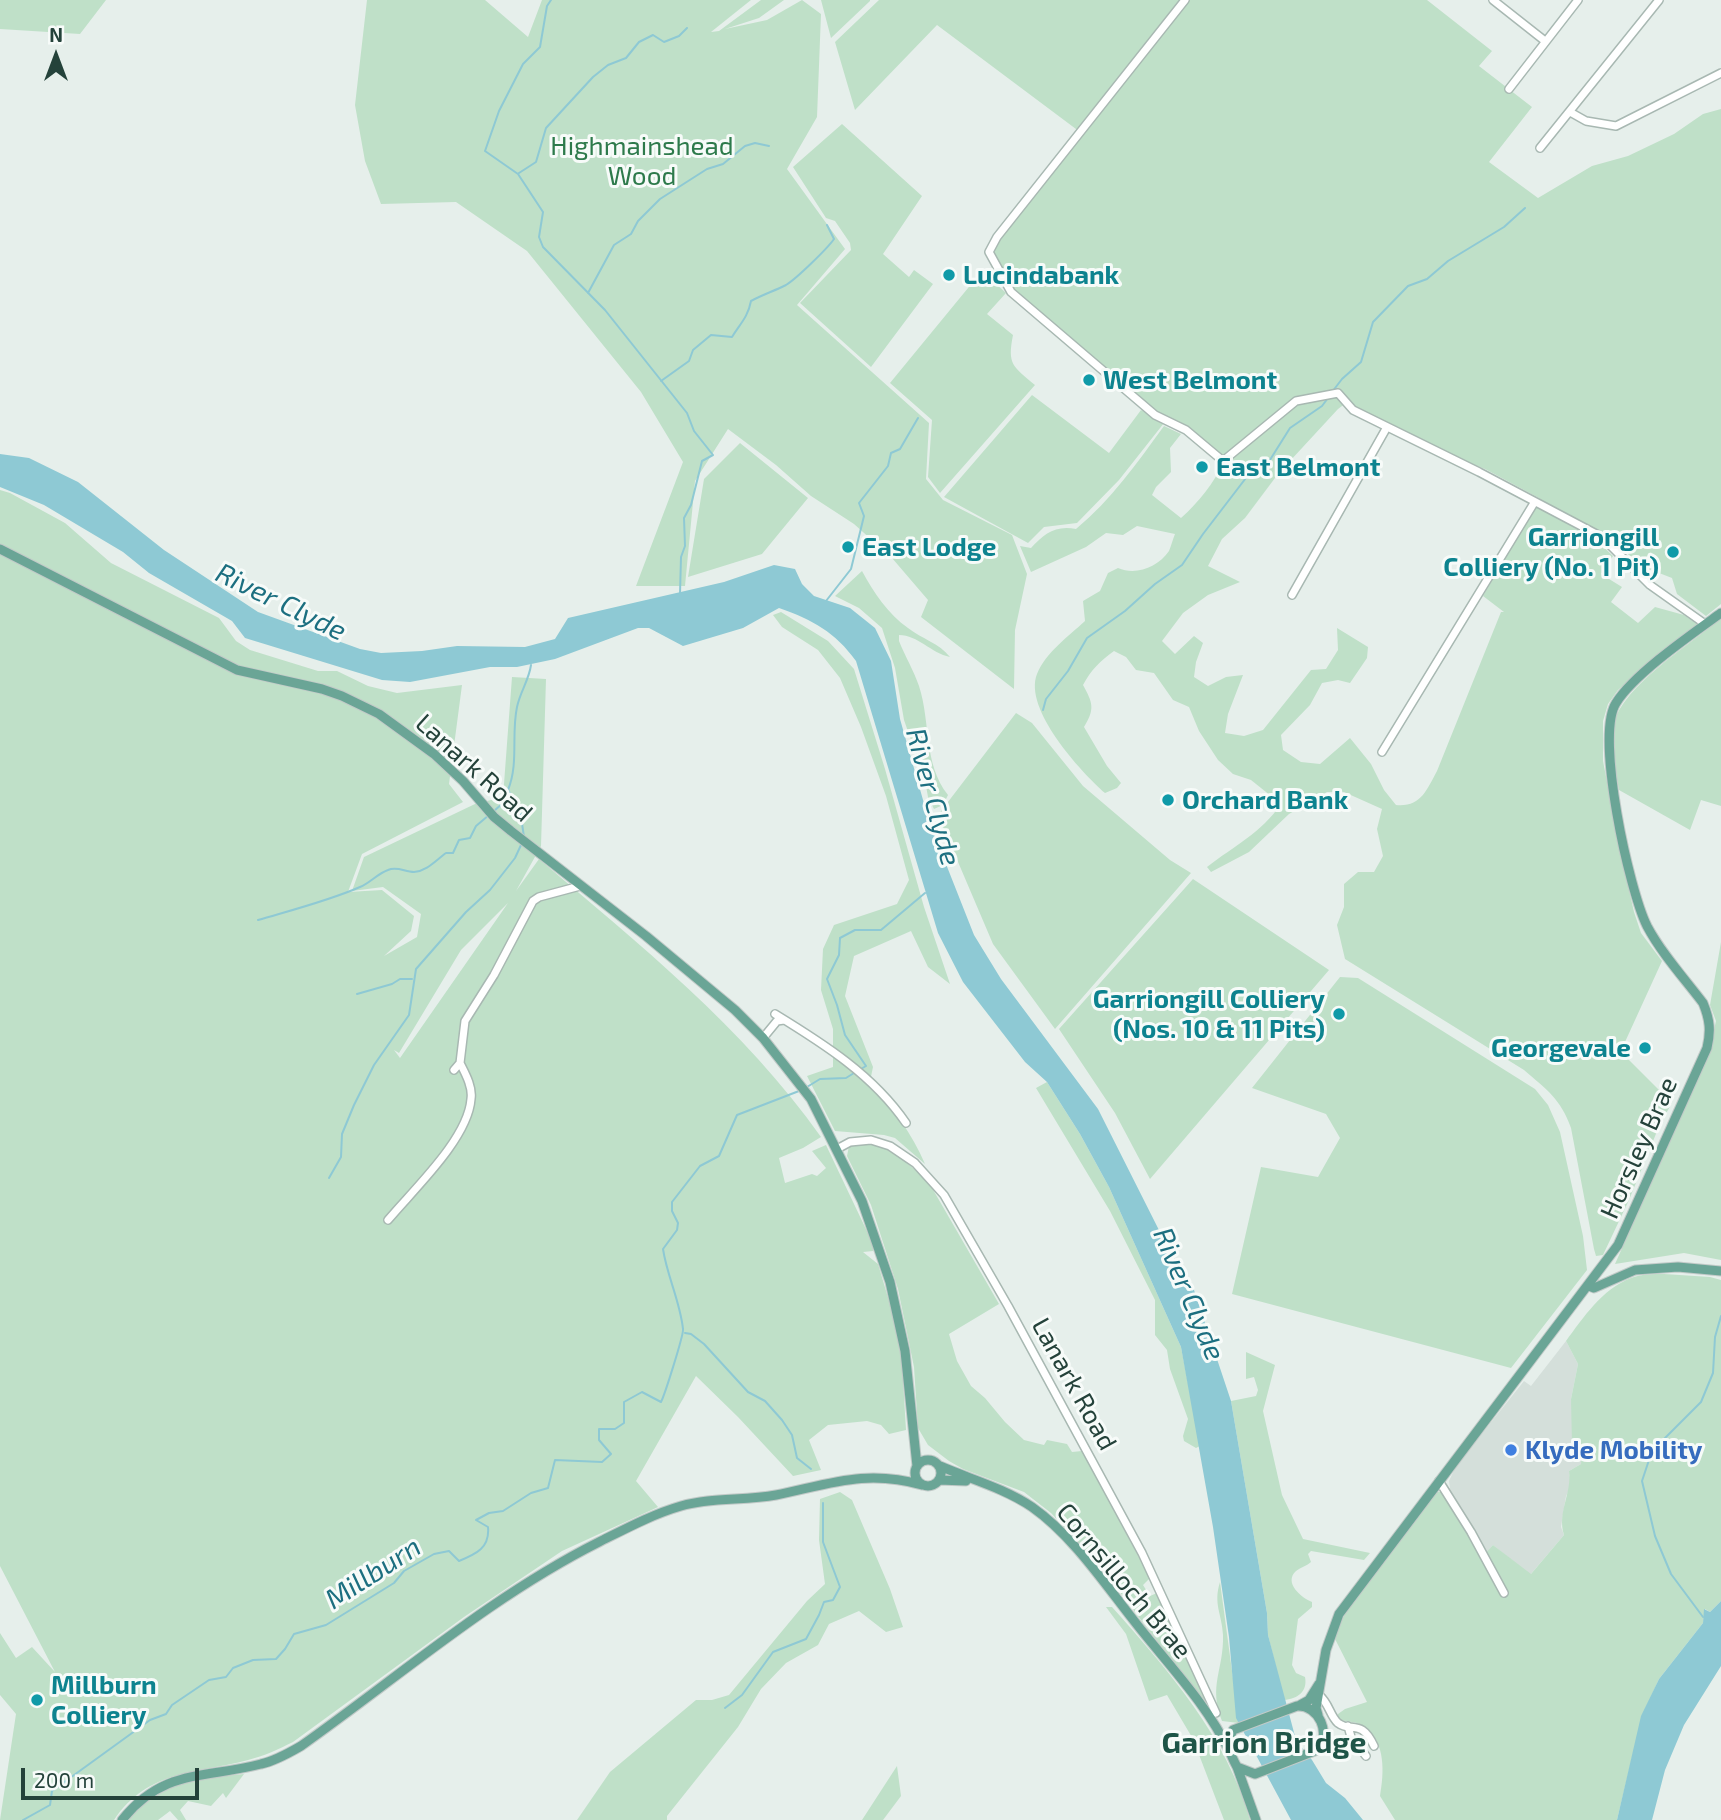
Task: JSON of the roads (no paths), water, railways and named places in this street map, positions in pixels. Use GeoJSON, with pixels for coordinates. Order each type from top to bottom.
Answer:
{"type":"FeatureCollection","features":[{"type":"Feature","properties":{"kind":"main road","name":"Lanark Road"},"geometry":{"type":"LineString","coordinates":[[0,549],[237,670],[322,689],[379,715],[434,754],[463,780],[495,817],[705,984],[763,1038],[811,1099],[867,1214],[890,1282],[902,1332],[916,1440],[916,1467]]}},
{"type":"Feature","properties":{"kind":"main road","name":"Horsley Brae"},"geometry":{"type":"LineString","coordinates":[[1255,1774],[1314,1752],[1322,1745],[1324,1728],[1318,1715],[1321,1679],[1326,1650],[1339,1614],[1618,1245],[1707,1048],[1710,1031],[1703,1003],[1646,924],[1614,799],[1609,729],[1616,704],[1628,689],[1721,613]]}},
{"type":"Feature","properties":{"kind":"main road"},"geometry":{"type":"LineString","coordinates":[[1588,1286],[1594,1288],[1635,1270],[1657,1267],[1717,1271]]}},
{"type":"Feature","properties":{"kind":"main road"},"geometry":{"type":"LineString","coordinates":[[122,1820],[141,1800],[167,1783],[264,1764],[301,1746],[508,1593],[559,1562],[680,1506],[710,1500],[772,1496],[860,1477],[895,1477],[929,1486],[939,1480],[942,1473],[916,1440]]}},
{"type":"Feature","properties":{"kind":"main road"},"geometry":{"type":"LineString","coordinates":[[895,1477],[924,1460],[936,1463]]}},
{"type":"Feature","properties":{"kind":"main road","name":"Cornsilloch Brae"},"geometry":{"type":"LineString","coordinates":[[936,1463],[1000,1490],[1031,1507],[1061,1534],[1125,1608],[1217,1728],[1237,1768]]}},
{"type":"Feature","properties":{"kind":"main road"},"geometry":{"type":"LineString","coordinates":[[916,1467],[916,1477],[922,1485]]}},
{"type":"Feature","properties":{"kind":"main road","name":"Cornsilloch Brae"},"geometry":{"type":"LineString","coordinates":[[939,1480],[954,1479],[982,1484]]}},
{"type":"Feature","properties":{"kind":"main road","name":"Horsley Brae"},"geometry":{"type":"LineString","coordinates":[[1299,1705],[1308,1700],[1321,1679]]}},
{"type":"Feature","properties":{"kind":"main road"},"geometry":{"type":"LineString","coordinates":[[1217,1728],[1237,1729],[1299,1705],[1310,1708],[1318,1715]]}},
{"type":"Feature","properties":{"kind":"main road"},"geometry":{"type":"LineString","coordinates":[[1229,1751],[1229,1742],[1237,1729]]}},
{"type":"Feature","properties":{"kind":"main road"},"geometry":{"type":"LineString","coordinates":[[1237,1768],[1255,1774],[1249,1783],[1247,1797]]}},
{"type":"Feature","properties":{"kind":"main road"},"geometry":{"type":"LineString","coordinates":[[1237,1768],[1256,1820]]}},
{"type":"Feature","properties":{"kind":"street"},"geometry":{"type":"LineString","coordinates":[[1185,0],[997,237],[989,252],[1011,292],[1155,415],[1186,430],[1223,461],[1296,401],[1338,393],[1353,410],[1602,537],[1650,584],[1705,624]]}},
{"type":"Feature","properties":{"kind":"street"},"geometry":{"type":"LineString","coordinates":[[1493,0],[1545,41]]}},
{"type":"Feature","properties":{"kind":"street"},"geometry":{"type":"LineString","coordinates":[[1509,89],[1577,0]]}},
{"type":"Feature","properties":{"kind":"street"},"geometry":{"type":"LineString","coordinates":[[1540,148],[1659,0]]}},
{"type":"Feature","properties":{"kind":"street"},"geometry":{"type":"LineString","coordinates":[[1570,112],[1587,121],[1616,126],[1721,74]]}},
{"type":"Feature","properties":{"kind":"street"},"geometry":{"type":"LineString","coordinates":[[1292,595],[1387,427]]}},
{"type":"Feature","properties":{"kind":"street"},"geometry":{"type":"LineString","coordinates":[[1382,752],[1534,503]]}},
{"type":"Feature","properties":{"kind":"street"},"geometry":{"type":"LineString","coordinates":[[388,1220],[453,1143],[471,1100],[467,1079],[460,1063],[465,1021],[494,975],[533,901],[580,886]]}},
{"type":"Feature","properties":{"kind":"street"},"geometry":{"type":"LineString","coordinates":[[775,1014],[866,1077],[889,1098],[906,1123]]}},
{"type":"Feature","properties":{"kind":"street"},"geometry":{"type":"LineString","coordinates":[[763,1038],[777,1021],[784,1020]]}},
{"type":"Feature","properties":{"kind":"street"},"geometry":{"type":"LineString","coordinates":[[454,1070],[460,1063]]}},
{"type":"Feature","properties":{"kind":"street","name":"Lanark Road"},"geometry":{"type":"LineString","coordinates":[[836,1149],[850,1142],[871,1140],[890,1146],[915,1163],[944,1195],[1008,1306],[1142,1553],[1216,1713]]}},
{"type":"Feature","properties":{"kind":"street"},"geometry":{"type":"LineString","coordinates":[[1439,1481],[1504,1592]]}},
{"type":"Feature","properties":{"kind":"street"},"geometry":{"type":"LineString","coordinates":[[1319,1695],[1326,1701],[1337,1722],[1365,1732],[1374,1746]]}},
{"type":"Feature","properties":{"kind":"street"},"geometry":{"type":"LineString","coordinates":[[1348,1726],[1348,1733],[1366,1756]]}},
{"type":"Feature","properties":{"kind":"water","name":"River Clyde"},"geometry":{"type":"Polygon","coordinates":[[[0,454],[29,458],[78,482],[164,550],[258,612],[360,649],[381,653],[457,646],[525,647],[555,639],[568,618],[724,582],[774,565],[795,569],[802,584],[814,596],[850,608],[875,628],[891,661],[900,719],[929,821],[974,935],[1001,979],[1098,1109],[1168,1248],[1194,1290],[1231,1401],[1267,1613],[1268,1635],[1296,1740],[1326,1783],[1345,1798],[1363,1820],[1291,1820],[1236,1718],[1229,1637],[1213,1527],[1181,1347],[1109,1187],[1080,1134],[1047,1082],[1025,1062],[963,982],[938,933],[856,661],[840,642],[813,622],[779,608],[743,628],[683,646],[649,628],[638,628],[555,659],[517,667],[490,667],[410,682],[382,680],[245,638],[232,621],[149,573],[123,552],[44,505],[0,487],[0,454]]]}},
{"type":"Feature","properties":{"kind":"water"},"geometry":{"type":"Polygon","coordinates":[[[1721,1601],[1721,1666],[1684,1725],[1665,1770],[1652,1820],[1617,1820],[1641,1716],[1659,1679],[1703,1623],[1704,1609],[1710,1612],[1721,1601]]]}},
{"type":"Feature","properties":{"kind":"waterway"},"geometry":{"type":"LineString","coordinates":[[551,0],[547,6],[540,47],[523,64],[499,111],[485,151],[518,174],[543,212],[539,237],[543,247],[605,310],[687,413],[694,431],[713,455],[702,461],[691,505],[684,518],[685,546],[681,557],[680,594]]}},
{"type":"Feature","properties":{"kind":"waterway"},"geometry":{"type":"LineString","coordinates":[[519,173],[536,162],[546,128],[593,77],[608,65],[626,58],[639,42],[653,35],[664,42],[679,36],[687,28]]}},
{"type":"Feature","properties":{"kind":"waterway"},"geometry":{"type":"LineString","coordinates":[[588,293],[614,245],[631,234],[638,221],[660,199],[707,169],[723,164],[745,146],[755,143],[769,146]]}},
{"type":"Feature","properties":{"kind":"waterway"},"geometry":{"type":"LineString","coordinates":[[1332,392],[1361,362],[1373,322],[1408,286],[1427,279],[1448,261],[1504,227],[1525,208]]}},
{"type":"Feature","properties":{"kind":"waterway"},"geometry":{"type":"LineString","coordinates":[[661,381],[689,361],[693,350],[711,335],[732,337],[746,316],[751,301],[786,285],[804,270],[834,239],[827,225]]}},
{"type":"Feature","properties":{"kind":"waterway"},"geometry":{"type":"LineString","coordinates":[[1043,710],[1046,699],[1068,671],[1087,638],[1182,565],[1249,474],[1268,463],[1290,428],[1322,406],[1328,398]]}},
{"type":"Feature","properties":{"kind":"waterway"},"geometry":{"type":"LineString","coordinates":[[826,601],[851,569],[864,516],[859,503],[888,466],[891,453],[900,449],[918,418]]}},
{"type":"Feature","properties":{"kind":"waterway"},"geometry":{"type":"LineString","coordinates":[[524,837],[520,810],[508,790],[513,770],[517,707],[531,665]]}},
{"type":"Feature","properties":{"kind":"waterway"},"geometry":{"type":"LineString","coordinates":[[494,811],[503,803],[508,791]]}},
{"type":"Feature","properties":{"kind":"waterway"},"geometry":{"type":"LineString","coordinates":[[258,920],[348,892],[391,869],[414,872],[423,870],[446,853],[453,853],[459,840],[470,838],[476,826],[489,815]]}},
{"type":"Feature","properties":{"kind":"waterway"},"geometry":{"type":"LineString","coordinates":[[329,1178],[341,1157],[342,1134],[354,1105],[374,1065],[409,1015],[416,969],[466,912],[490,890],[515,858],[521,845]]}},
{"type":"Feature","properties":{"kind":"waterway","name":"Millburn"},"geometry":{"type":"LineString","coordinates":[[861,1069],[866,1066],[845,1035],[827,979],[839,955],[840,938],[855,930],[881,930],[925,893]]}},
{"type":"Feature","properties":{"kind":"waterway"},"geometry":{"type":"LineString","coordinates":[[357,994],[400,979],[412,979]]}},
{"type":"Feature","properties":{"kind":"waterway","name":"Millburn"},"geometry":{"type":"LineString","coordinates":[[807,1087],[820,1079],[846,1078],[854,1073]]}},
{"type":"Feature","properties":{"kind":"waterway","name":"Millburn"},"geometry":{"type":"LineString","coordinates":[[23,1820],[50,1805],[52,1791],[150,1720],[166,1714],[172,1705],[209,1680],[226,1677],[233,1668],[253,1660],[276,1659],[294,1634],[326,1625],[394,1583],[404,1571],[434,1554],[449,1551],[459,1561],[476,1553],[484,1545],[488,1534],[488,1527],[476,1520],[489,1513],[503,1511],[531,1493],[548,1488],[555,1460],[602,1462],[611,1454],[599,1440],[599,1429],[615,1429],[624,1423],[624,1402],[642,1392],[661,1402],[681,1341],[683,1329],[663,1249],[677,1230],[678,1223],[672,1211],[672,1202],[700,1166],[719,1156],[737,1115],[799,1091]]}},
{"type":"Feature","properties":{"kind":"waterway"},"geometry":{"type":"LineString","coordinates":[[1703,1617],[1671,1574],[1655,1536],[1642,1481],[1652,1451],[1701,1402],[1713,1373],[1715,1337],[1721,1316]]}},
{"type":"Feature","properties":{"kind":"waterway"},"geometry":{"type":"LineString","coordinates":[[685,1333],[691,1334],[704,1344],[748,1392],[765,1401],[792,1435],[797,1458],[811,1469]]}},
{"type":"Feature","properties":{"kind":"waterway"},"geometry":{"type":"LineString","coordinates":[[725,1708],[742,1695],[773,1652],[806,1639],[824,1602],[833,1600],[840,1587],[823,1542],[823,1503]]}},
{"type":"Feature","properties":{"kind":"place","name":"Lucindabank"},"geometry":{"type":"Point","coordinates":[949,275]}},
{"type":"Feature","properties":{"kind":"place","name":"West Belmont"},"geometry":{"type":"Point","coordinates":[1089,380]}},
{"type":"Feature","properties":{"kind":"place","name":"East Belmont"},"geometry":{"type":"Point","coordinates":[1202,467]}},
{"type":"Feature","properties":{"kind":"place","name":"East Lodge"},"geometry":{"type":"Point","coordinates":[848,547]}},
{"type":"Feature","properties":{"kind":"place","name":"Garriongill Colliery (No. 1 Pit)"},"geometry":{"type":"Point","coordinates":[1673,552]}},
{"type":"Feature","properties":{"kind":"place","name":"Orchard Bank"},"geometry":{"type":"Point","coordinates":[1168,800]}},
{"type":"Feature","properties":{"kind":"place","name":"Garriongill Colliery (Nos. 10 & 11 Pits)"},"geometry":{"type":"Point","coordinates":[1339,1014]}},
{"type":"Feature","properties":{"kind":"place","name":"Georgevale"},"geometry":{"type":"Point","coordinates":[1645,1048]}},
{"type":"Feature","properties":{"kind":"place","name":"Klyde Mobility"},"geometry":{"type":"Point","coordinates":[1511,1450]}},
{"type":"Feature","properties":{"kind":"place","name":"Millburn Colliery"},"geometry":{"type":"Point","coordinates":[37,1700]}},
{"type":"Feature","properties":{"kind":"district","name":"Garrion Bridge"},"geometry":{"type":"Point","coordinates":[1264,1743]}},
{"type":"Feature","properties":{"kind":"park label","name":"Highmainshead Wood"},"geometry":{"type":"Point","coordinates":[642,161]}}]}
